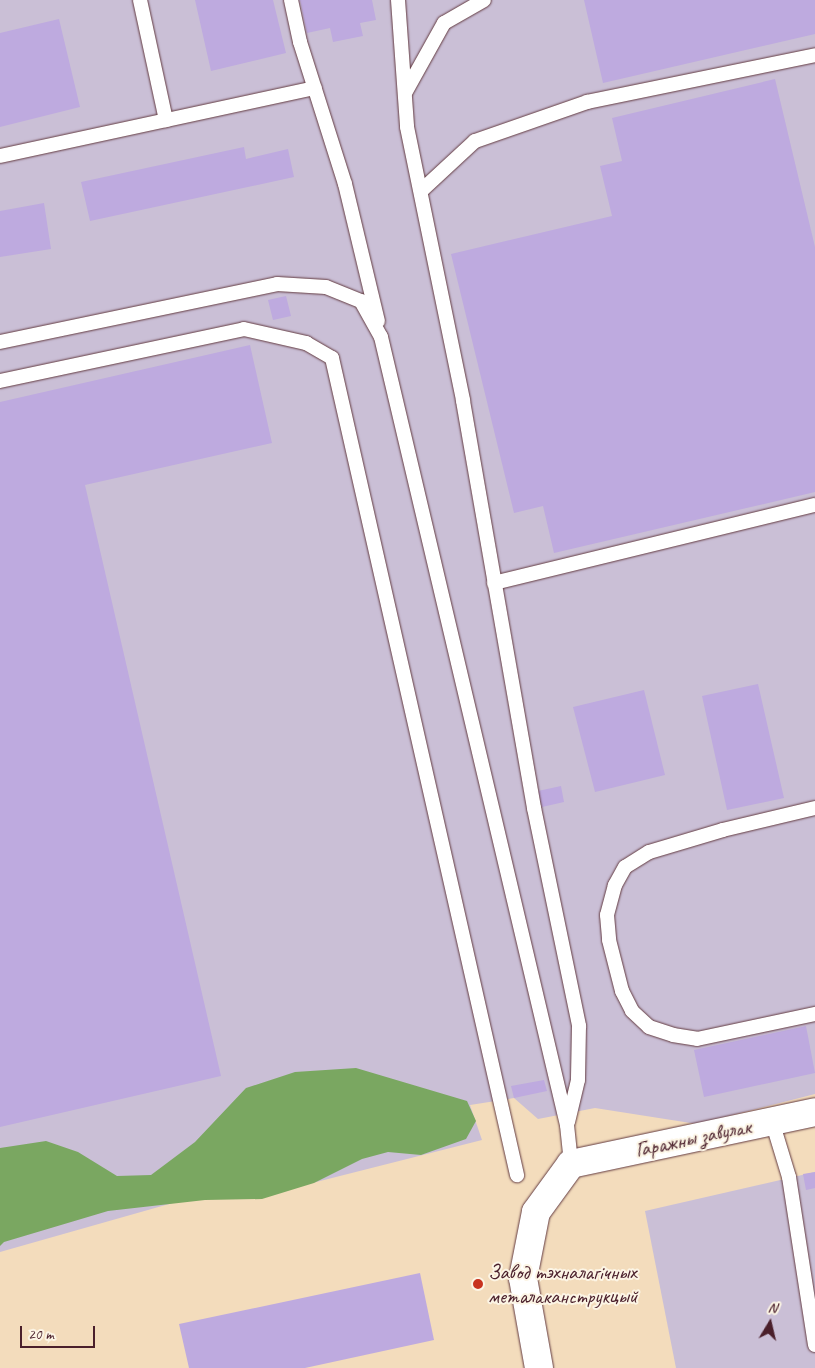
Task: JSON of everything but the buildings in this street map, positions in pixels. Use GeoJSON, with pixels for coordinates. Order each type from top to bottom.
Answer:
{"type":"FeatureCollection","features":[{"type":"Feature","properties":{"kind":"street","name":"Гаражны завулак"},"geometry":{"type":"LineString","coordinates":[[571,1164],[815,1112]]}},
{"type":"Feature","properties":{"kind":"street"},"geometry":{"type":"LineString","coordinates":[[539,1368],[523,1278],[536,1212],[571,1164]]}},
{"type":"Feature","properties":{"kind":"lane"},"geometry":{"type":"LineString","coordinates":[[140,0],[166,120]]}},
{"type":"Feature","properties":{"kind":"lane"},"geometry":{"type":"LineString","coordinates":[[291,0],[300,42],[345,184],[382,337],[567,1125],[571,1164]]}},
{"type":"Feature","properties":{"kind":"lane"},"geometry":{"type":"LineString","coordinates":[[398,0],[407,127],[422,190],[463,401],[534,808],[579,1026],[578,1080],[567,1125]]}},
{"type":"Feature","properties":{"kind":"lane"},"geometry":{"type":"LineString","coordinates":[[405,93],[444,23],[484,0]]}},
{"type":"Feature","properties":{"kind":"lane"},"geometry":{"type":"LineString","coordinates":[[422,190],[474,142],[587,102],[815,55]]}},
{"type":"Feature","properties":{"kind":"lane"},"geometry":{"type":"LineString","coordinates":[[0,156],[314,88]]}},
{"type":"Feature","properties":{"kind":"lane"},"geometry":{"type":"LineString","coordinates":[[0,342],[277,284],[326,287],[361,301],[382,337]]}},
{"type":"Feature","properties":{"kind":"lane"},"geometry":{"type":"LineString","coordinates":[[0,381],[244,329],[306,343],[332,358],[517,1175]]}},
{"type":"Feature","properties":{"kind":"lane"},"geometry":{"type":"LineString","coordinates":[[494,583],[815,505]]}},
{"type":"Feature","properties":{"kind":"lane"},"geometry":{"type":"LineString","coordinates":[[815,808],[723,830],[649,852],[625,867],[615,885],[607,915],[609,940],[622,990],[632,1011],[648,1027],[673,1035],[697,1039],[815,1014]]}},
{"type":"Feature","properties":{"kind":"lane"},"geometry":{"type":"LineString","coordinates":[[772,1121],[789,1177],[815,1344]]}},
{"type":"Feature","properties":{"kind":"shaded area"},"geometry":{"type":"Polygon","coordinates":[[[0,0],[815,0],[815,1094],[697,1124],[595,1108],[538,1119],[514,1098],[470,1105],[482,1140],[249,1199],[243,1183],[0,1252],[0,0]]]}},
{"type":"Feature","properties":{"kind":"shaded area"},"geometry":{"type":"Polygon","coordinates":[[[815,1172],[815,1368],[676,1368],[645,1211],[815,1172]]]}},
{"type":"Feature","properties":{"kind":"green space"},"geometry":{"type":"Polygon","coordinates":[[[356,1068],[467,1101],[476,1121],[466,1139],[421,1155],[388,1152],[362,1159],[314,1183],[262,1199],[205,1200],[108,1211],[4,1242],[0,1246],[0,1148],[46,1141],[78,1152],[117,1176],[151,1175],[195,1142],[246,1088],[295,1072],[356,1068]]]}},
{"type":"Feature","properties":{"kind":"place","name":"Завод тэхналагічных металаканструкцый"},"geometry":{"type":"Point","coordinates":[478,1284]}}]}
